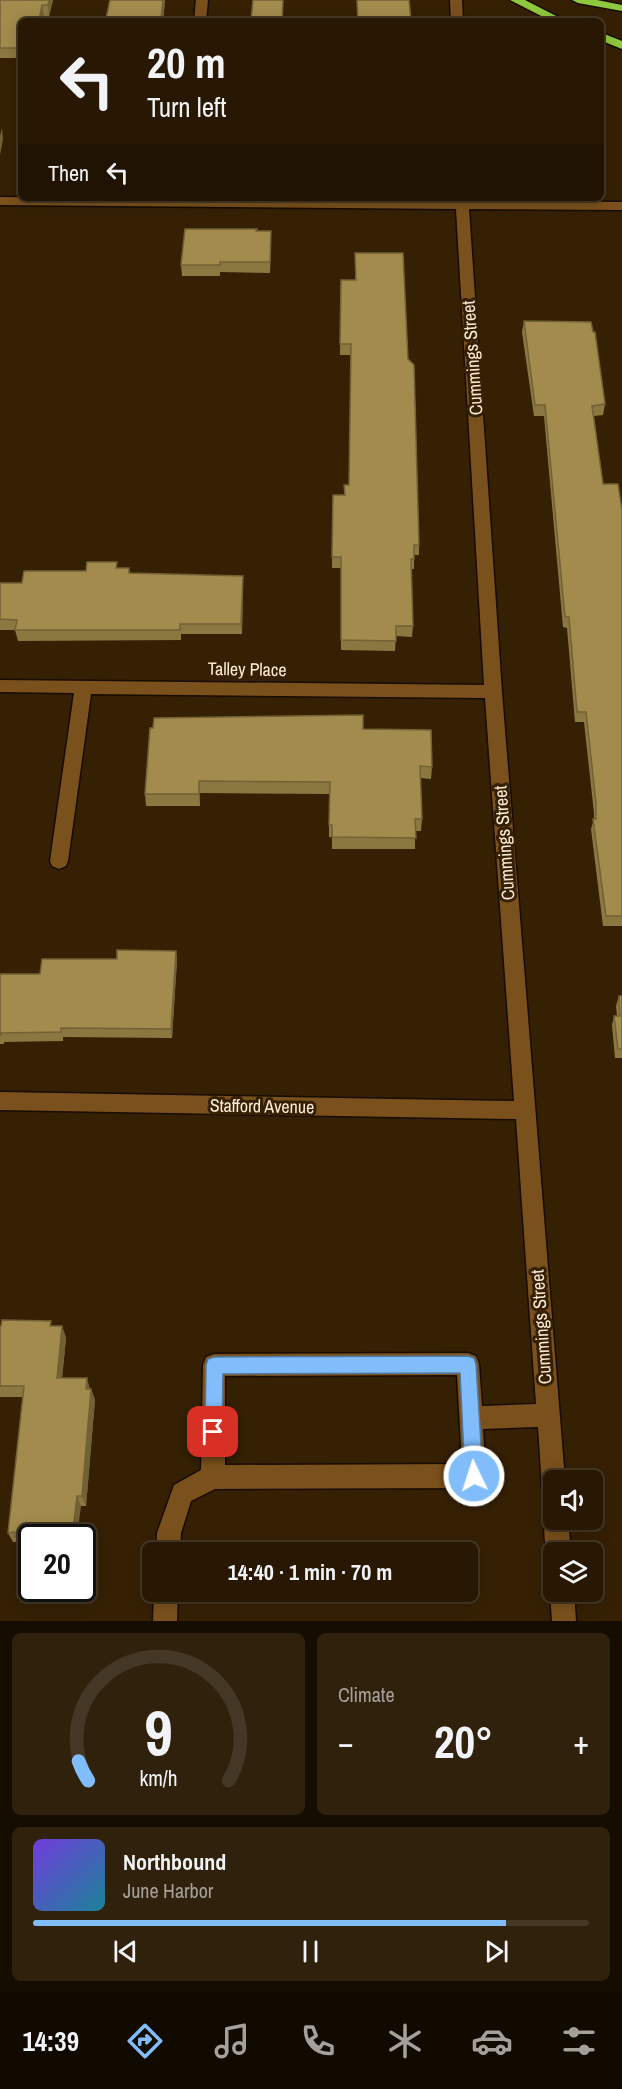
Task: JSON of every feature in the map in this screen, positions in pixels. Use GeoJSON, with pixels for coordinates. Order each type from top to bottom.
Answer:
{"type":"FeatureCollection","features":[{"type":"Feature","properties":{"kind":"highway"},"geometry":{"type":"LineString","coordinates":[[516,0],[554,18]]}},
{"type":"Feature","properties":{"kind":"highway"},"geometry":{"type":"LineString","coordinates":[[578,0],[622,8]]}},
{"type":"Feature","properties":{"kind":"highway"},"geometry":{"type":"LineString","coordinates":[[604,38],[622,45]]}},
{"type":"Feature","properties":{"kind":"street"},"geometry":{"type":"LineString","coordinates":[[200,18],[202,0]]}},
{"type":"Feature","properties":{"kind":"street"},"geometry":{"type":"LineString","coordinates":[[456,0],[457,18]]}},
{"type":"Feature","properties":{"kind":"street"},"geometry":{"type":"LineString","coordinates":[[0,201],[18,201]]}},
{"type":"Feature","properties":{"kind":"street","name":"Cummings Street"},"geometry":{"type":"LineString","coordinates":[[462,201],[493,692],[553,1470]]}},
{"type":"Feature","properties":{"kind":"street"},"geometry":{"type":"LineString","coordinates":[[489,201],[622,206]]}},
{"type":"Feature","properties":{"kind":"street","name":"Talley Place"},"geometry":{"type":"LineString","coordinates":[[0,686],[493,692]]}},
{"type":"Feature","properties":{"kind":"street"},"geometry":{"type":"LineString","coordinates":[[59,861],[82,687]]}},
{"type":"Feature","properties":{"kind":"street","name":"Stafford Avenue"},"geometry":{"type":"LineString","coordinates":[[0,1101],[524,1110]]}},
{"type":"Feature","properties":{"kind":"street"},"geometry":{"type":"LineString","coordinates":[[169,1542],[169,1533],[182,1492],[213,1477],[474,1476],[468,1364],[214,1365],[213,1477]]}},
{"type":"Feature","properties":{"kind":"street"},"geometry":{"type":"LineString","coordinates":[[471,1418],[548,1415]]}},
{"type":"Feature","properties":{"kind":"street"},"geometry":{"type":"LineString","coordinates":[[165,1621],[166,1602]]}},
{"type":"Feature","properties":{"kind":"street"},"geometry":{"type":"LineString","coordinates":[[563,1602],[564,1621]]}},
{"type":"Feature","properties":{"kind":"building"},"geometry":{"type":"Polygon","coordinates":[[[0,0],[49,0],[48,5],[42,5],[40,18],[18,18],[18,48],[0,48],[0,0]]]}},
{"type":"Feature","properties":{"kind":"building"},"geometry":{"type":"Polygon","coordinates":[[[110,0],[163,0],[161,18],[106,18],[110,0]]]}},
{"type":"Feature","properties":{"kind":"building"},"geometry":{"type":"Polygon","coordinates":[[[253,0],[283,0],[282,18],[251,18],[253,0]]]}},
{"type":"Feature","properties":{"kind":"building"},"geometry":{"type":"Polygon","coordinates":[[[357,0],[409,0],[411,18],[358,18],[357,0]]]}},
{"type":"Feature","properties":{"kind":"building"},"geometry":{"type":"Polygon","coordinates":[[[185,229],[271,231],[270,262],[181,265],[185,229]]]}},
{"type":"Feature","properties":{"kind":"building"},"geometry":{"type":"Polygon","coordinates":[[[355,253],[403,253],[408,359],[414,365],[419,545],[414,545],[414,559],[411,559],[413,626],[396,626],[396,641],[341,640],[341,557],[332,557],[333,495],[345,495],[344,485],[349,485],[351,344],[340,344],[341,280],[356,280],[355,253]]]}},
{"type":"Feature","properties":{"kind":"building"},"geometry":{"type":"Polygon","coordinates":[[[524,321],[591,322],[593,332],[595,332],[605,404],[592,406],[603,484],[618,484],[622,511],[622,916],[606,916],[593,819],[596,819],[596,803],[586,712],[577,712],[569,617],[565,617],[545,405],[535,405],[524,321]]]}},
{"type":"Feature","properties":{"kind":"building"},"geometry":{"type":"Polygon","coordinates":[[[87,562],[117,562],[116,568],[129,568],[129,573],[243,576],[241,624],[180,624],[180,630],[15,630],[17,620],[0,619],[0,583],[22,583],[24,571],[86,571],[87,562]]]}},
{"type":"Feature","properties":{"kind":"building"},"geometry":{"type":"Polygon","coordinates":[[[363,715],[363,729],[431,730],[432,767],[420,766],[422,819],[415,819],[416,838],[332,837],[332,825],[329,825],[330,782],[199,781],[199,794],[145,794],[150,728],[153,728],[154,718],[363,715]]]}},
{"type":"Feature","properties":{"kind":"building"},"geometry":{"type":"Polygon","coordinates":[[[117,950],[176,951],[171,1029],[61,1028],[61,1032],[1,1033],[0,1035],[0,974],[40,974],[42,959],[117,959],[117,950]]]}},
{"type":"Feature","properties":{"kind":"building"},"geometry":{"type":"Polygon","coordinates":[[[619,996],[622,996],[622,1049],[618,1049],[614,1016],[620,1016],[619,996]]]}},
{"type":"Feature","properties":{"kind":"building"},"geometry":{"type":"Polygon","coordinates":[[[2,1320],[51,1321],[50,1326],[62,1326],[57,1378],[87,1378],[86,1389],[91,1389],[82,1496],[77,1496],[74,1524],[18,1524],[18,1537],[15,1537],[15,1532],[8,1533],[24,1386],[0,1386],[2,1320]]]}},
{"type":"Feature","properties":{"kind":"route"},"geometry":{"type":"LineString","coordinates":[[213,1432],[214,1365],[468,1364],[474,1476]]}}]}
